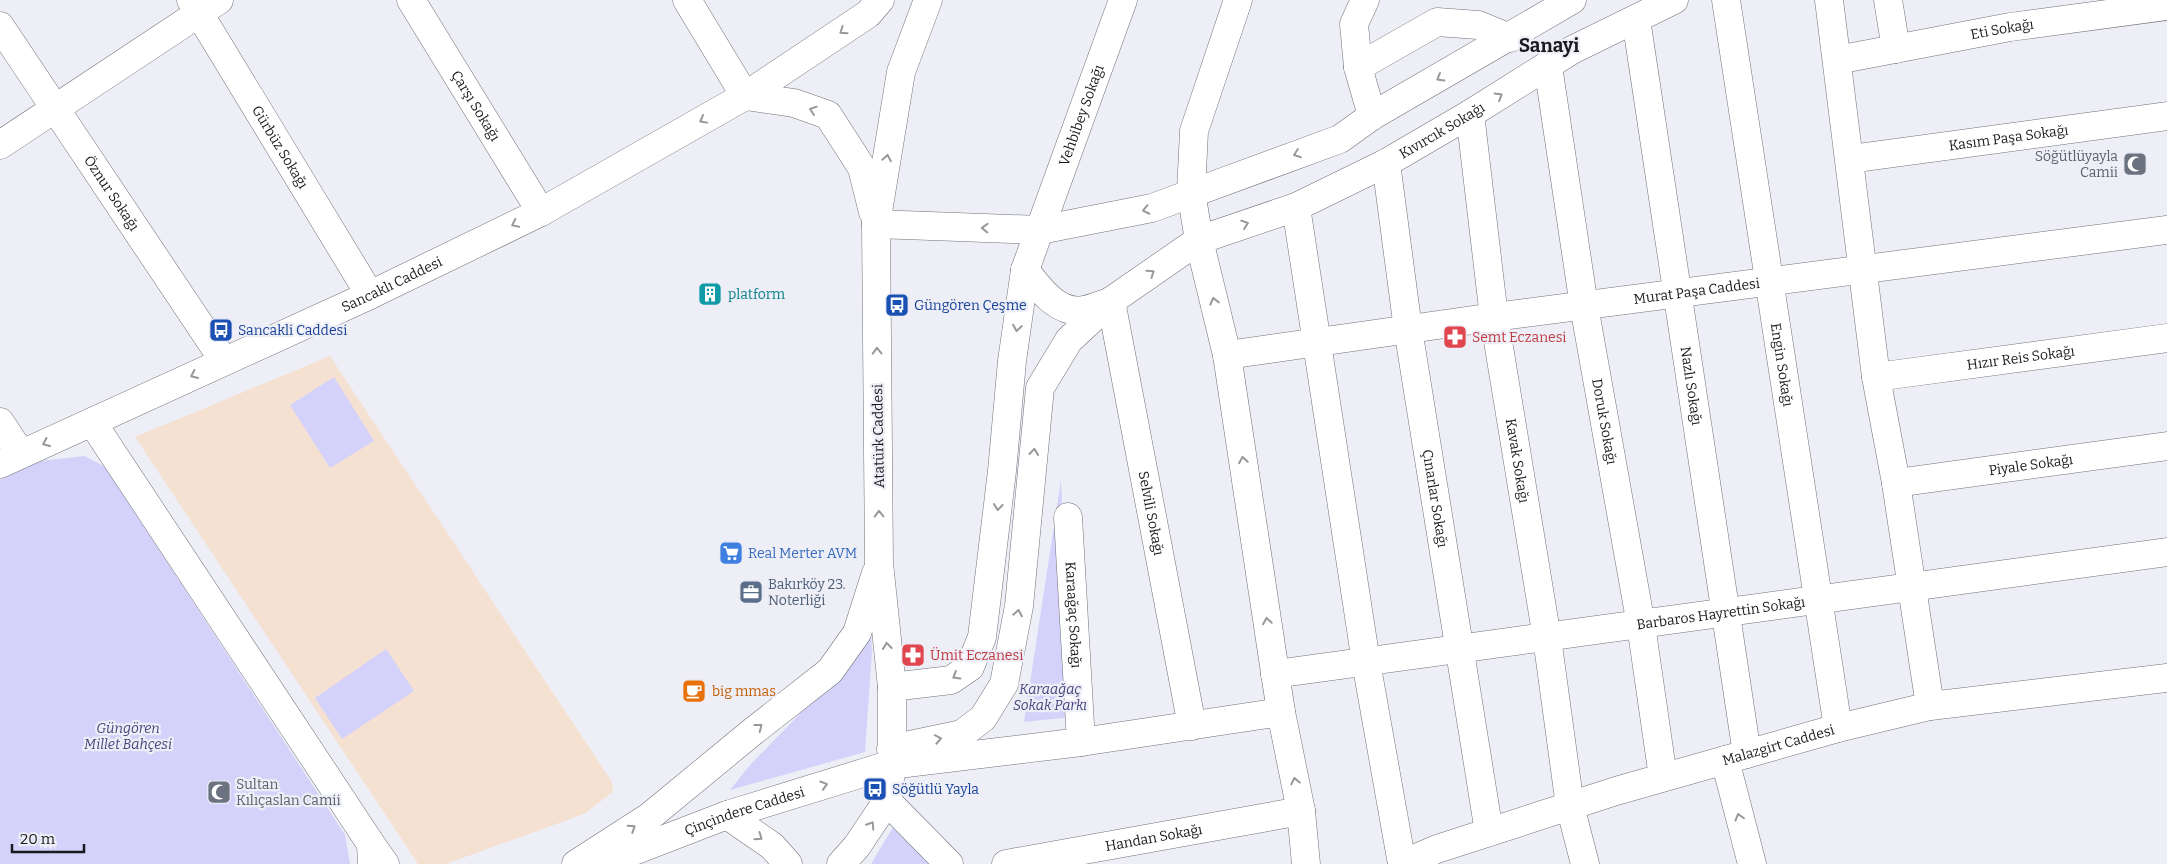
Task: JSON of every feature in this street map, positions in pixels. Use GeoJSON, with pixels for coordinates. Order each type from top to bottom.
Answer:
{"type":"FeatureCollection","features":[{"type":"Feature","properties":{"kind":"street","name":"Çarşı Sokağı"},"geometry":{"type":"LineString","coordinates":[[411,0],[541,212]]}},
{"type":"Feature","properties":{"kind":"street"},"geometry":{"type":"LineString","coordinates":[[687,0],[745,96],[794,103],[828,115],[862,168],[876,224],[1040,230],[1152,208],[1191,192],[1340,139],[1372,116],[1510,38],[1572,0]]}},
{"type":"Feature","properties":{"kind":"street","name":"Sancaklı Caddesi"},"geometry":{"type":"LineString","coordinates":[[11,459],[370,295],[541,212],[745,96],[868,14],[880,0]]}},
{"type":"Feature","properties":{"kind":"street","name":"Atatürk Caddesi"},"geometry":{"type":"LineString","coordinates":[[841,864],[857,846],[886,801],[891,756],[892,687],[879,562],[876,224],[901,72],[928,0]]}},
{"type":"Feature","properties":{"kind":"street","name":"Vehbibey Sokağı"},"geometry":{"type":"LineString","coordinates":[[892,687],[951,680],[970,667],[982,637],[1002,471],[1012,361],[1025,270],[1123,0]]}},
{"type":"Feature","properties":{"kind":"street"},"geometry":{"type":"LineString","coordinates":[[1238,0],[1194,131],[1191,192],[1199,240],[1227,355],[1281,712],[1301,812],[1301,863]]}},
{"type":"Feature","properties":{"kind":"street"},"geometry":{"type":"LineString","coordinates":[[1365,0],[1354,24],[1358,67],[1372,116]]}},
{"type":"Feature","properties":{"kind":"street","name":"Kıvırcık Sokağı"},"geometry":{"type":"LineString","coordinates":[[1111,301],[1199,240],[1296,207],[1386,163],[1470,114],[1572,50],[1674,0]]}},
{"type":"Feature","properties":{"kind":"street","name":"Engin Sokağı"},"geometry":{"type":"LineString","coordinates":[[1726,0],[1820,600],[1838,728]]}},
{"type":"Feature","properties":{"kind":"street"},"geometry":{"type":"LineString","coordinates":[[1829,0],[1876,377],[1896,483],[1930,706]]}},
{"type":"Feature","properties":{"kind":"street"},"geometry":{"type":"LineString","coordinates":[[1888,0],[1896,49]]}},
{"type":"Feature","properties":{"kind":"street"},"geometry":{"type":"LineString","coordinates":[[0,145],[55,109],[203,4]]}},
{"type":"Feature","properties":{"kind":"street","name":"Gürbüz Sokağı"},"geometry":{"type":"LineString","coordinates":[[203,4],[370,295]]}},
{"type":"Feature","properties":{"kind":"street","name":"Eti Sokağı"},"geometry":{"type":"LineString","coordinates":[[1837,60],[2010,27],[2100,7],[2167,6]]}},
{"type":"Feature","properties":{"kind":"street","name":"Nazlı Sokağı"},"geometry":{"type":"LineString","coordinates":[[1636,19],[1724,611],[1736,757],[1752,864]]}},
{"type":"Feature","properties":{"kind":"street"},"geometry":{"type":"LineString","coordinates":[[1358,67],[1437,22],[1478,24],[1510,38]]}},
{"type":"Feature","properties":{"kind":"street","name":"Öznur Sokağı"},"geometry":{"type":"LineString","coordinates":[[0,26],[224,361]]}},
{"type":"Feature","properties":{"kind":"street","name":"Doruk Sokağı"},"geometry":{"type":"LineString","coordinates":[[1548,66],[1584,306],[1641,625],[1663,778]]}},
{"type":"Feature","properties":{"kind":"street","name":"Kavak Sokağı"},"geometry":{"type":"LineString","coordinates":[[1470,114],[1494,317],[1547,638],[1570,806],[1585,864]]}},
{"type":"Feature","properties":{"kind":"street","name":"Kasım Paşa Sokağı"},"geometry":{"type":"LineString","coordinates":[[1850,159],[2167,116]]}},
{"type":"Feature","properties":{"kind":"street","name":"Çınarlar Sokağı"},"geometry":{"type":"LineString","coordinates":[[1386,163],[1408,329],[1489,832]]}},
{"type":"Feature","properties":{"kind":"street"},"geometry":{"type":"LineString","coordinates":[[1296,207],[1366,662],[1402,864]]}},
{"type":"Feature","properties":{"kind":"street","name":"Murat Paşa Caddesi"},"geometry":{"type":"LineString","coordinates":[[1227,355],[1494,317],[1678,295],[2167,230]]}},
{"type":"Feature","properties":{"kind":"street"},"geometry":{"type":"LineString","coordinates":[[1025,270],[1048,296],[1063,308],[1083,311],[1111,301]]}},
{"type":"Feature","properties":{"kind":"street"},"geometry":{"type":"LineString","coordinates":[[891,756],[962,734],[983,718],[1004,684],[1019,606],[1040,388],[1069,340],[1111,301]]}},
{"type":"Feature","properties":{"kind":"street","name":"Selvili Sokağı"},"geometry":{"type":"LineString","coordinates":[[1111,301],[1192,726]]}},
{"type":"Feature","properties":{"kind":"street","name":"Hızır Reis Sokağı"},"geometry":{"type":"LineString","coordinates":[[1876,377],[2167,338]]}},
{"type":"Feature","properties":{"kind":"street"},"geometry":{"type":"LineString","coordinates":[[0,422],[11,459]]}},
{"type":"Feature","properties":{"kind":"street"},"geometry":{"type":"LineString","coordinates":[[92,422],[376,857]]}},
{"type":"Feature","properties":{"kind":"street","name":"Piyale Sokağı"},"geometry":{"type":"LineString","coordinates":[[1896,483],[2167,446]]}},
{"type":"Feature","properties":{"kind":"street","name":"Karaağaç Sokağı"},"geometry":{"type":"LineString","coordinates":[[1068,517],[1081,742]]}},
{"type":"Feature","properties":{"kind":"street","name":"Barbaros Hayrettin Sokağı"},"geometry":{"type":"LineString","coordinates":[[1275,674],[1641,625],[1724,611],[1912,588],[2167,552]]}},
{"type":"Feature","properties":{"kind":"street"},"geometry":{"type":"LineString","coordinates":[[576,864],[649,817],[830,671],[857,633],[879,562]]}},
{"type":"Feature","properties":{"kind":"street","name":"Malazgirt Caddesi"},"geometry":{"type":"LineString","coordinates":[[1402,864],[1439,856],[1489,832],[1570,806],[1838,728],[1930,706],[2167,678]]}},
{"type":"Feature","properties":{"kind":"street"},"geometry":{"type":"LineString","coordinates":[[891,756],[1081,742],[1281,712]]}},
{"type":"Feature","properties":{"kind":"street","name":"Çinçindere Caddesi"},"geometry":{"type":"LineString","coordinates":[[600,864],[727,815],[891,756]]}},
{"type":"Feature","properties":{"kind":"street"},"geometry":{"type":"LineString","coordinates":[[886,801],[948,864]]}},
{"type":"Feature","properties":{"kind":"street","name":"Handan Sokağı"},"geometry":{"type":"LineString","coordinates":[[1006,864],[1301,812]]}},
{"type":"Feature","properties":{"kind":"street"},"geometry":{"type":"LineString","coordinates":[[727,815],[772,846],[788,864]]}},
{"type":"Feature","properties":{"kind":"shaded area"},"geometry":{"type":"Polygon","coordinates":[[[330,356],[612,782],[613,792],[584,814],[446,864],[418,864],[135,437],[330,356]]]}},
{"type":"Feature","properties":{"kind":"green space"},"geometry":{"type":"Polygon","coordinates":[[[334,377],[374,441],[330,468],[290,405],[334,377]]]}},
{"type":"Feature","properties":{"kind":"green space","name":"Güngören Millet Bahçesi"},"geometry":{"type":"Polygon","coordinates":[[[85,456],[105,467],[345,835],[350,864],[0,864],[0,480],[40,461],[85,456]]]}},
{"type":"Feature","properties":{"kind":"green space","name":"Karaağaç Sokak Parkı"},"geometry":{"type":"Polygon","coordinates":[[[1061,480],[1072,717],[1024,722],[1061,480]]]}},
{"type":"Feature","properties":{"kind":"green space"},"geometry":{"type":"Polygon","coordinates":[[[870,625],[872,651],[865,752],[730,790],[750,765],[823,690],[870,625]]]}},
{"type":"Feature","properties":{"kind":"green space"},"geometry":{"type":"Polygon","coordinates":[[[386,649],[414,691],[342,739],[315,698],[386,649]]]}},
{"type":"Feature","properties":{"kind":"green space"},"geometry":{"type":"Polygon","coordinates":[[[898,819],[939,864],[871,864],[898,819]]]}},
{"type":"Feature","properties":{"kind":"place","name":"Söğütlüyayla Camii"},"geometry":{"type":"Point","coordinates":[2135,164]}},
{"type":"Feature","properties":{"kind":"place","name":"platform"},"geometry":{"type":"Point","coordinates":[710,294]}},
{"type":"Feature","properties":{"kind":"place","name":"Güngören Çeşme"},"geometry":{"type":"Point","coordinates":[897,305]}},
{"type":"Feature","properties":{"kind":"place","name":"Sancakli Caddesi"},"geometry":{"type":"Point","coordinates":[221,330]}},
{"type":"Feature","properties":{"kind":"place","name":"Semt Eczanesi"},"geometry":{"type":"Point","coordinates":[1455,337]}},
{"type":"Feature","properties":{"kind":"place","name":"Real Merter AVM"},"geometry":{"type":"Point","coordinates":[731,553]}},
{"type":"Feature","properties":{"kind":"place","name":"Bakırköy 23. Noterliği"},"geometry":{"type":"Point","coordinates":[751,592]}},
{"type":"Feature","properties":{"kind":"place","name":"Ümit Eczanesi"},"geometry":{"type":"Point","coordinates":[913,655]}},
{"type":"Feature","properties":{"kind":"place","name":"big mmas"},"geometry":{"type":"Point","coordinates":[694,691]}},
{"type":"Feature","properties":{"kind":"place","name":"Söğütlü Yayla"},"geometry":{"type":"Point","coordinates":[875,789]}},
{"type":"Feature","properties":{"kind":"place","name":"Sultan Kılıçaslan Camii"},"geometry":{"type":"Point","coordinates":[219,792]}},
{"type":"Feature","properties":{"kind":"district","name":"Sanayi"},"geometry":{"type":"Point","coordinates":[1549,45]}}]}
